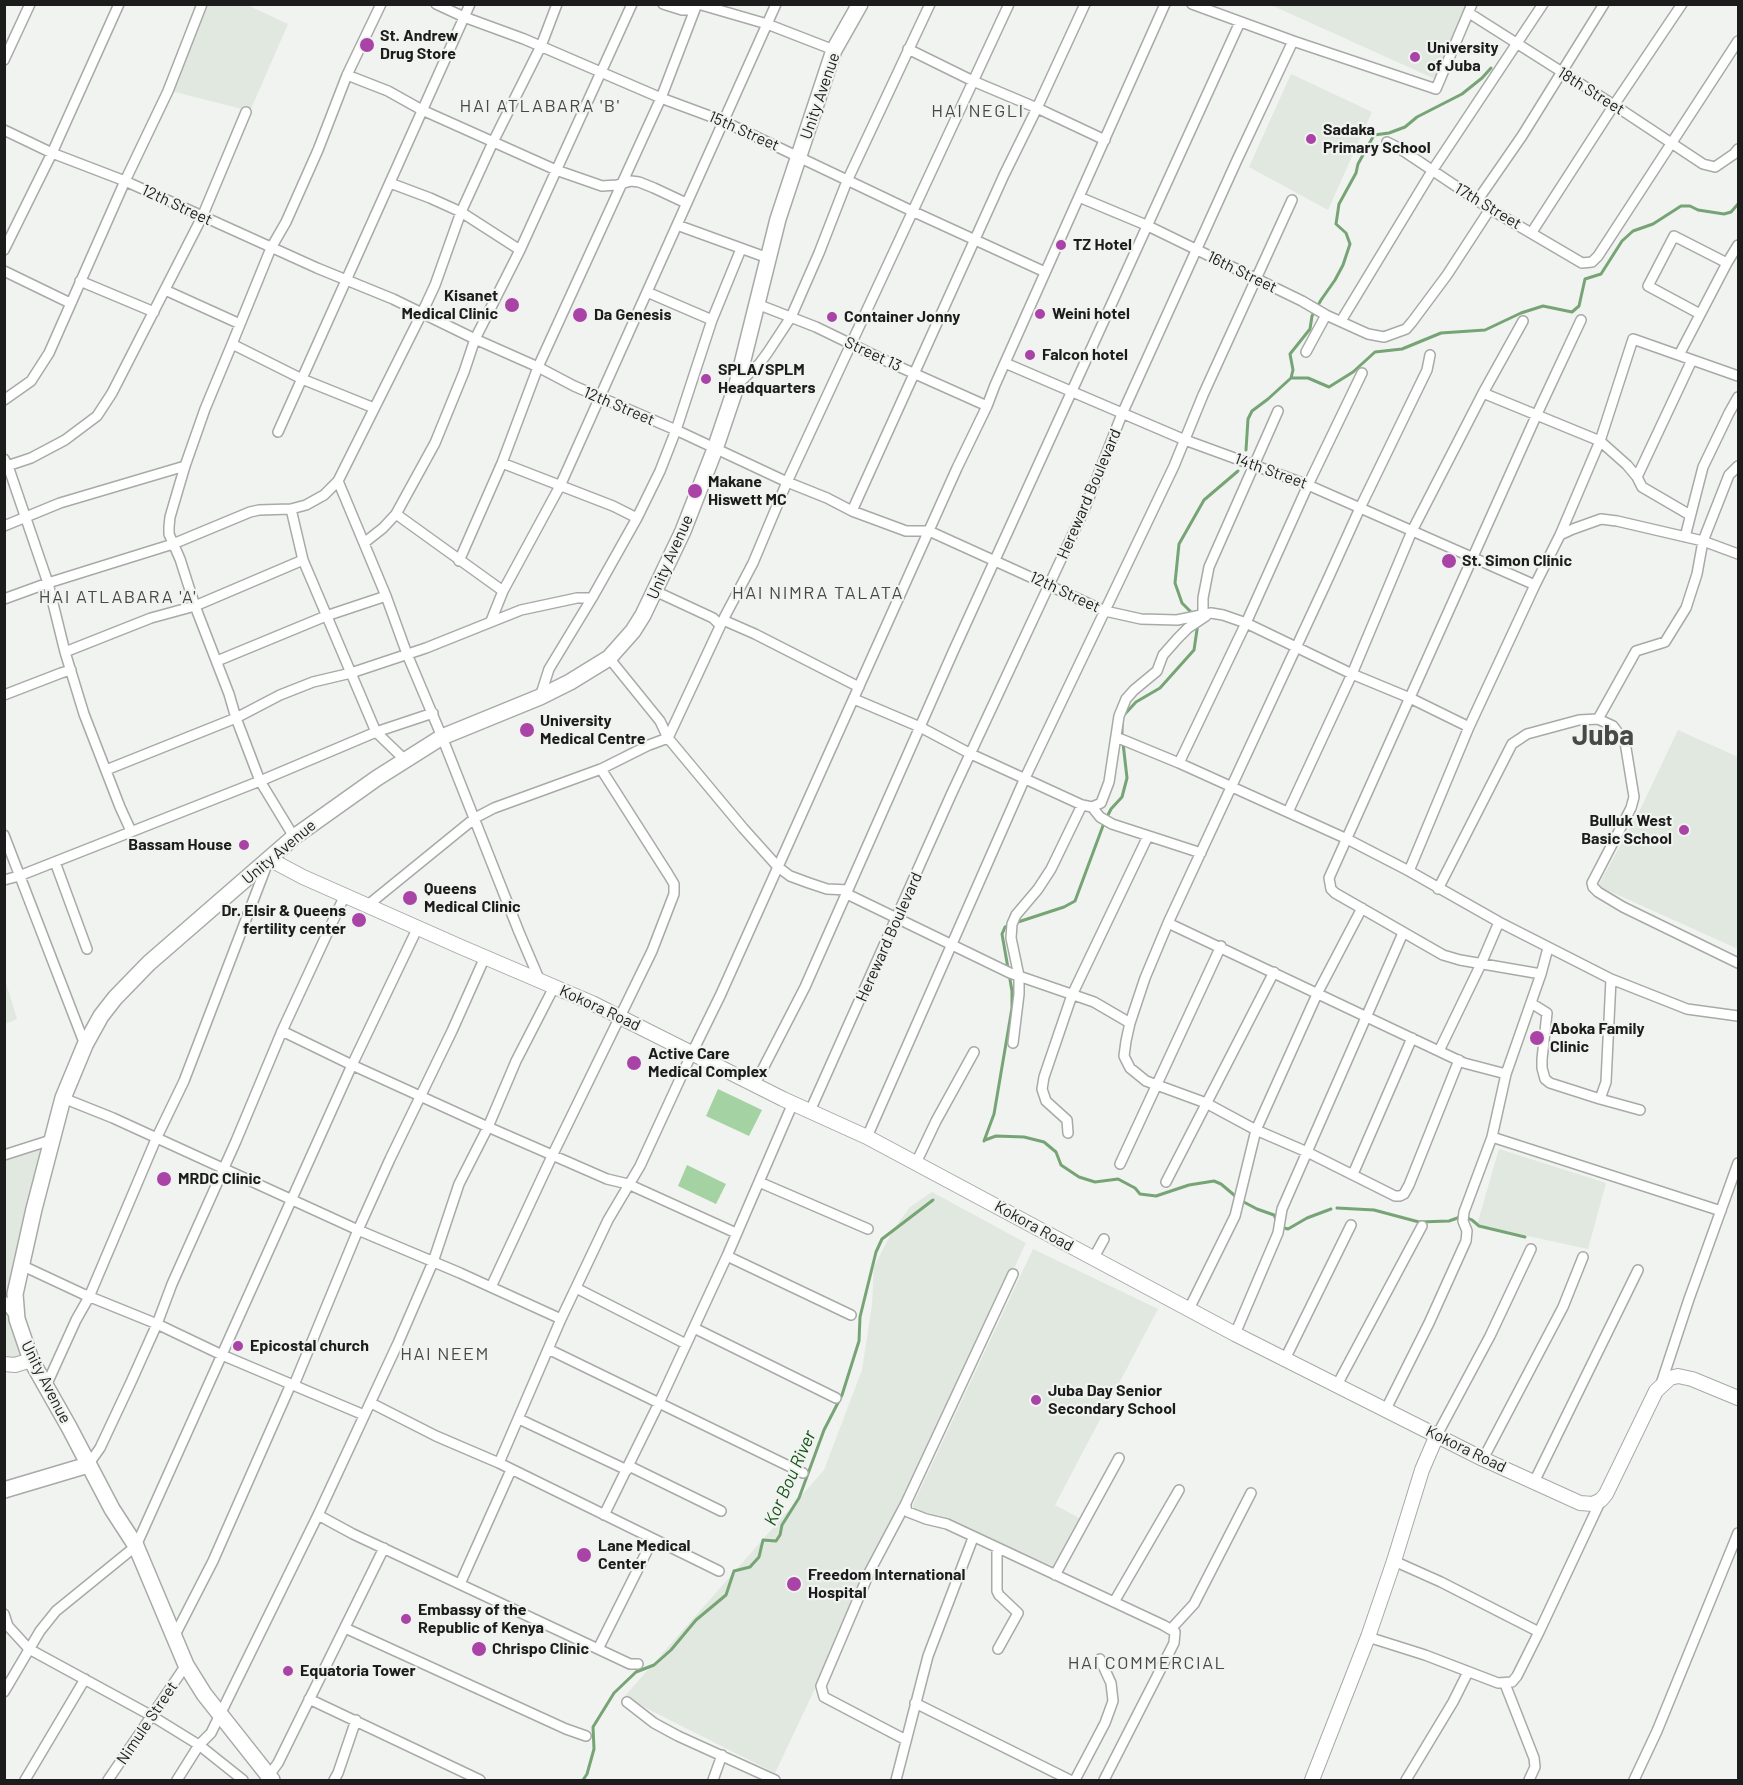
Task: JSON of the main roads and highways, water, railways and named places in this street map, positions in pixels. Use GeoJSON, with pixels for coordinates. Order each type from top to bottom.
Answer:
{"type":"FeatureCollection","features":[{"type":"Feature","properties":{"kind":"main road","name":"Unity Avenue"},"geometry":{"type":"LineString","coordinates":[[268,1779],[204,1694],[186,1665],[136,1546],[112,1509],[31,1360],[17,1319],[15,1294],[21,1265],[63,1098],[85,1045],[101,1016],[115,998],[149,963],[294,837],[404,759],[442,737],[540,697],[570,682],[609,658],[633,631],[644,615],[683,531],[715,449],[737,384],[778,219],[834,50],[860,4]]}},
{"type":"Feature","properties":{"kind":"main road"},"geometry":{"type":"LineString","coordinates":[[5,1489],[88,1465]]}},
{"type":"Feature","properties":{"kind":"waterway"},"geometry":{"type":"LineString","coordinates":[[1291,378],[1293,370],[1290,354],[1310,329],[1312,316],[1343,265],[1350,244],[1346,233],[1336,224],[1339,204],[1374,135],[1389,133],[1405,127],[1417,117],[1462,94],[1491,68]]}},
{"type":"Feature","properties":{"kind":"waterway","name":"Kor Bou River"},"geometry":{"type":"LineString","coordinates":[[1246,450],[1248,419],[1252,411],[1291,378],[1308,378],[1329,387],[1353,372],[1375,352],[1402,349],[1441,333],[1485,330],[1521,313],[1543,306],[1572,312],[1579,306],[1585,279],[1601,274],[1622,241],[1633,231],[1653,224],[1681,206],[1724,214],[1731,212],[1738,204]]}},
{"type":"Feature","properties":{"kind":"waterway"},"geometry":{"type":"LineString","coordinates":[[1194,615],[1182,603],[1175,583],[1179,544],[1204,500],[1238,471]]}},
{"type":"Feature","properties":{"kind":"waterway"},"geometry":{"type":"LineString","coordinates":[[1123,716],[1136,702],[1160,688],[1194,650],[1198,623]]}},
{"type":"Feature","properties":{"kind":"waterway"},"geometry":{"type":"LineString","coordinates":[[1122,722],[1122,737]]}},
{"type":"Feature","properties":{"kind":"waterway"},"geometry":{"type":"LineString","coordinates":[[1107,817],[1122,797],[1127,778],[1123,743]]}},
{"type":"Feature","properties":{"kind":"waterway"},"geometry":{"type":"LineString","coordinates":[[1015,923],[1064,907],[1075,901],[1104,823]]}},
{"type":"Feature","properties":{"kind":"waterway"},"geometry":{"type":"LineString","coordinates":[[984,1141],[994,1114],[1012,1008],[1012,991],[1002,934],[1005,927],[1009,925]]}},
{"type":"Feature","properties":{"kind":"waterway"},"geometry":{"type":"LineString","coordinates":[[985,1140],[996,1136],[1024,1137],[1044,1142],[1056,1152],[1061,1165],[1079,1177],[1095,1182],[1118,1179],[1135,1188],[1140,1194],[1156,1196],[1189,1185],[1214,1181],[1240,1200],[1274,1215],[1277,1222]]}},
{"type":"Feature","properties":{"kind":"waterway","name":"Kor Bou River"},"geometry":{"type":"LineString","coordinates":[[583,1780],[594,1749],[593,1727],[614,1693],[636,1672],[654,1665],[671,1650],[696,1620],[726,1595],[734,1571],[750,1567],[759,1557],[763,1540],[776,1541],[780,1535],[782,1525],[799,1498],[824,1430],[842,1395],[859,1341],[860,1317],[876,1252],[882,1239],[933,1200]]}},
{"type":"Feature","properties":{"kind":"waterway"},"geometry":{"type":"LineString","coordinates":[[1337,1208],[1374,1210],[1419,1222],[1449,1221],[1463,1216],[1479,1226],[1525,1237]]}},
{"type":"Feature","properties":{"kind":"waterway"},"geometry":{"type":"LineString","coordinates":[[1281,1227],[1288,1229],[1307,1218],[1331,1209]]}},
{"type":"Feature","properties":{"kind":"place","name":"St. Andrew Drug Store"},"geometry":{"type":"Point","coordinates":[367,45]}},
{"type":"Feature","properties":{"kind":"place","name":"University of Juba"},"geometry":{"type":"Point","coordinates":[1415,57]}},
{"type":"Feature","properties":{"kind":"place","name":"Sadaka Primary School"},"geometry":{"type":"Point","coordinates":[1311,139]}},
{"type":"Feature","properties":{"kind":"place","name":"TZ Hotel"},"geometry":{"type":"Point","coordinates":[1061,245]}},
{"type":"Feature","properties":{"kind":"place","name":"Kisanet Medical Clinic"},"geometry":{"type":"Point","coordinates":[512,305]}},
{"type":"Feature","properties":{"kind":"place","name":"Weini hotel"},"geometry":{"type":"Point","coordinates":[1040,314]}},
{"type":"Feature","properties":{"kind":"place","name":"Da Genesis"},"geometry":{"type":"Point","coordinates":[580,315]}},
{"type":"Feature","properties":{"kind":"place","name":"Container Jonny"},"geometry":{"type":"Point","coordinates":[832,317]}},
{"type":"Feature","properties":{"kind":"place","name":"Falcon hotel"},"geometry":{"type":"Point","coordinates":[1030,355]}},
{"type":"Feature","properties":{"kind":"place","name":"SPLA/SPLM Headquarters"},"geometry":{"type":"Point","coordinates":[706,379]}},
{"type":"Feature","properties":{"kind":"place","name":"Makane Hiswett MC"},"geometry":{"type":"Point","coordinates":[695,491]}},
{"type":"Feature","properties":{"kind":"place","name":"St. Simon Clinic"},"geometry":{"type":"Point","coordinates":[1449,561]}},
{"type":"Feature","properties":{"kind":"place","name":"University Medical Centre"},"geometry":{"type":"Point","coordinates":[527,730]}},
{"type":"Feature","properties":{"kind":"place","name":"Bulluk West Basic School"},"geometry":{"type":"Point","coordinates":[1684,830]}},
{"type":"Feature","properties":{"kind":"place","name":"Bassam House"},"geometry":{"type":"Point","coordinates":[244,845]}},
{"type":"Feature","properties":{"kind":"place","name":"Queens Medical Clinic"},"geometry":{"type":"Point","coordinates":[410,898]}},
{"type":"Feature","properties":{"kind":"place","name":"Dr. Elsir & Queens fertility center"},"geometry":{"type":"Point","coordinates":[359,920]}},
{"type":"Feature","properties":{"kind":"place","name":"Aboka Family Clinic"},"geometry":{"type":"Point","coordinates":[1537,1038]}},
{"type":"Feature","properties":{"kind":"place","name":"Active Care Medical Complex"},"geometry":{"type":"Point","coordinates":[634,1063]}},
{"type":"Feature","properties":{"kind":"place","name":"MRDC Clinic"},"geometry":{"type":"Point","coordinates":[164,1179]}},
{"type":"Feature","properties":{"kind":"place","name":"Epicostal church"},"geometry":{"type":"Point","coordinates":[238,1346]}},
{"type":"Feature","properties":{"kind":"place","name":"Juba Day Senior Secondary School"},"geometry":{"type":"Point","coordinates":[1036,1400]}},
{"type":"Feature","properties":{"kind":"place","name":"Lane Medical Center"},"geometry":{"type":"Point","coordinates":[584,1555]}},
{"type":"Feature","properties":{"kind":"place","name":"Freedom International Hospital"},"geometry":{"type":"Point","coordinates":[794,1584]}},
{"type":"Feature","properties":{"kind":"place","name":"Embassy of the Republic of Kenya"},"geometry":{"type":"Point","coordinates":[406,1619]}},
{"type":"Feature","properties":{"kind":"place","name":"Chrispo Clinic"},"geometry":{"type":"Point","coordinates":[479,1649]}},
{"type":"Feature","properties":{"kind":"place","name":"Equatoria Tower"},"geometry":{"type":"Point","coordinates":[288,1671]}},
{"type":"Feature","properties":{"kind":"district","name":"HAI ATLABARA 'B'"},"geometry":{"type":"Point","coordinates":[540,106]}},
{"type":"Feature","properties":{"kind":"district","name":"HAI NEGLI"},"geometry":{"type":"Point","coordinates":[978,111]}},
{"type":"Feature","properties":{"kind":"district","name":"HAI NIMRA TALATA"},"geometry":{"type":"Point","coordinates":[818,593]}},
{"type":"Feature","properties":{"kind":"district","name":"HAI ATLABARA 'A'"},"geometry":{"type":"Point","coordinates":[118,597]}},
{"type":"Feature","properties":{"kind":"district","name":"Juba"},"geometry":{"type":"Point","coordinates":[1603,736]}},
{"type":"Feature","properties":{"kind":"district","name":"HAI NEEM"},"geometry":{"type":"Point","coordinates":[445,1354]}},
{"type":"Feature","properties":{"kind":"district","name":"HAI COMMERCIAL"},"geometry":{"type":"Point","coordinates":[1147,1663]}}]}
